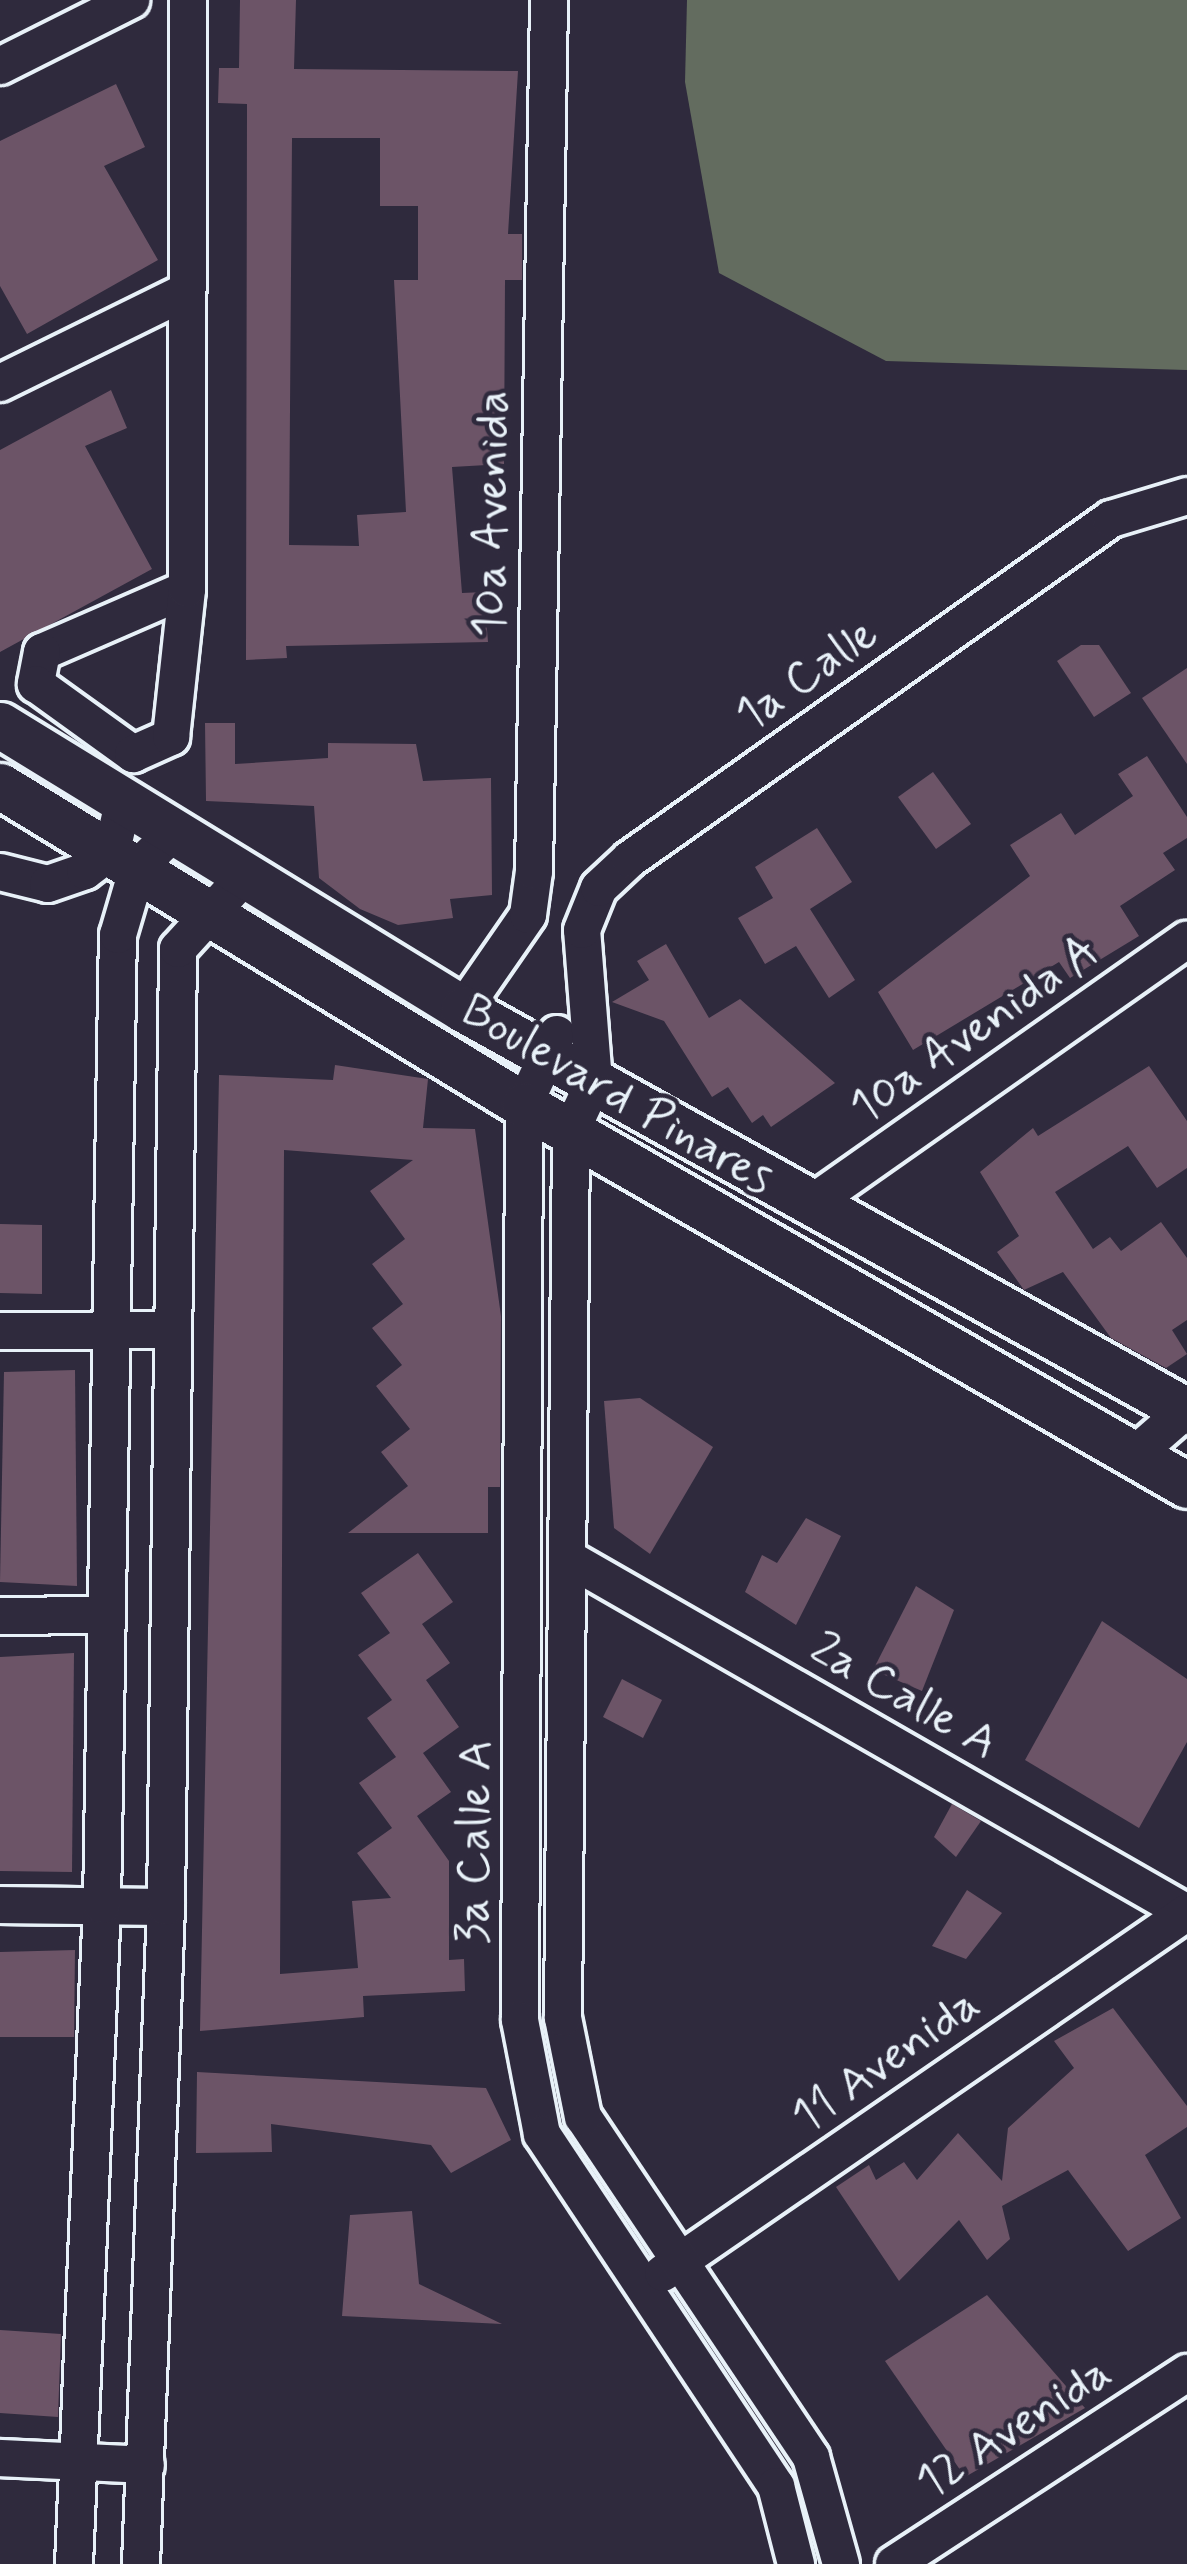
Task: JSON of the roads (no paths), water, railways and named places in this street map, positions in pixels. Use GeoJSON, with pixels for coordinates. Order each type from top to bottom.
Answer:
{"type":"FeatureCollection","features":[{"type":"Feature","properties":{"kind":"street"},"geometry":{"type":"LineString","coordinates":[[3,62],[131,0]]}},
{"type":"Feature","properties":{"kind":"street"},"geometry":{"type":"LineString","coordinates":[[187,589],[42,652],[42,693],[122,748],[157,752],[174,727],[187,589],[188,0]]}},
{"type":"Feature","properties":{"kind":"street","name":"10a Avenida"},"geometry":{"type":"LineString","coordinates":[[463,1009],[528,915],[534,871],[549,0]]}},
{"type":"Feature","properties":{"kind":"street"},"geometry":{"type":"LineString","coordinates":[[0,383],[185,292]]}},
{"type":"Feature","properties":{"kind":"street","name":"1a Calle"},"geometry":{"type":"LineString","coordinates":[[594,1082],[580,1010],[582,930],[613,872],[1111,519],[1187,496]]}},
{"type":"Feature","properties":{"kind":"street","name":"Boulevard Pinares"},"geometry":{"type":"LineString","coordinates":[[0,724],[135,841],[207,915],[524,1105],[1187,1485]]}},
{"type":"Feature","properties":{"kind":"street","name":"Boulevard Pinares"},"geometry":{"type":"LineString","coordinates":[[0,786],[242,879],[463,1009],[818,1199],[1187,1410]]}},
{"type":"Feature","properties":{"kind":"street"},"geometry":{"type":"LineString","coordinates":[[0,872],[48,884],[135,841]]}},
{"type":"Feature","properties":{"kind":"street"},"geometry":{"type":"LineString","coordinates":[[74,2564],[102,1905],[103,1330],[118,935],[135,841]]}},
{"type":"Feature","properties":{"kind":"street"},"geometry":{"type":"LineString","coordinates":[[141,2564],[166,1907],[169,1330],[178,949],[242,879]]}},
{"type":"Feature","properties":{"kind":"street","name":"10a Avenida A"},"geometry":{"type":"LineString","coordinates":[[818,1199],[1187,940]]}},
{"type":"Feature","properties":{"kind":"street"},"geometry":{"type":"LineString","coordinates":[[541,1050],[580,1010]]}},
{"type":"Feature","properties":{"kind":"street","name":"3a Calle A"},"geometry":{"type":"LineString","coordinates":[[541,1050],[524,1105],[520,2020],[542,2134],[640,2288],[776,2486],[796,2564]]}},
{"type":"Feature","properties":{"kind":"street","name":"3a Calle A"},"geometry":{"type":"LineString","coordinates":[[594,1082],[571,1131],[574,1561],[563,2018],[584,2117],[812,2457],[841,2564]]}},
{"type":"Feature","properties":{"kind":"street"},"geometry":{"type":"LineString","coordinates":[[0,1331],[169,1330]]}},
{"type":"Feature","properties":{"kind":"street"},"geometry":{"type":"LineString","coordinates":[[1133,1456],[1187,1410]]}},
{"type":"Feature","properties":{"kind":"street","name":"2a Calle A"},"geometry":{"type":"LineString","coordinates":[[574,1561],[1186,1913]]}},
{"type":"Feature","properties":{"kind":"street"},"geometry":{"type":"LineString","coordinates":[[0,1616],[104,1615]]}},
{"type":"Feature","properties":{"kind":"street"},"geometry":{"type":"LineString","coordinates":[[0,1905],[166,1907]]}},
{"type":"Feature","properties":{"kind":"street","name":"11 Avenida"},"geometry":{"type":"LineString","coordinates":[[640,2288],[1186,1913]]}},
{"type":"Feature","properties":{"kind":"street","name":"12 Avenida"},"geometry":{"type":"LineString","coordinates":[[894,2564],[1187,2374]]}},
{"type":"Feature","properties":{"kind":"street"},"geometry":{"type":"LineString","coordinates":[[0,2458],[146,2465]]}}]}
